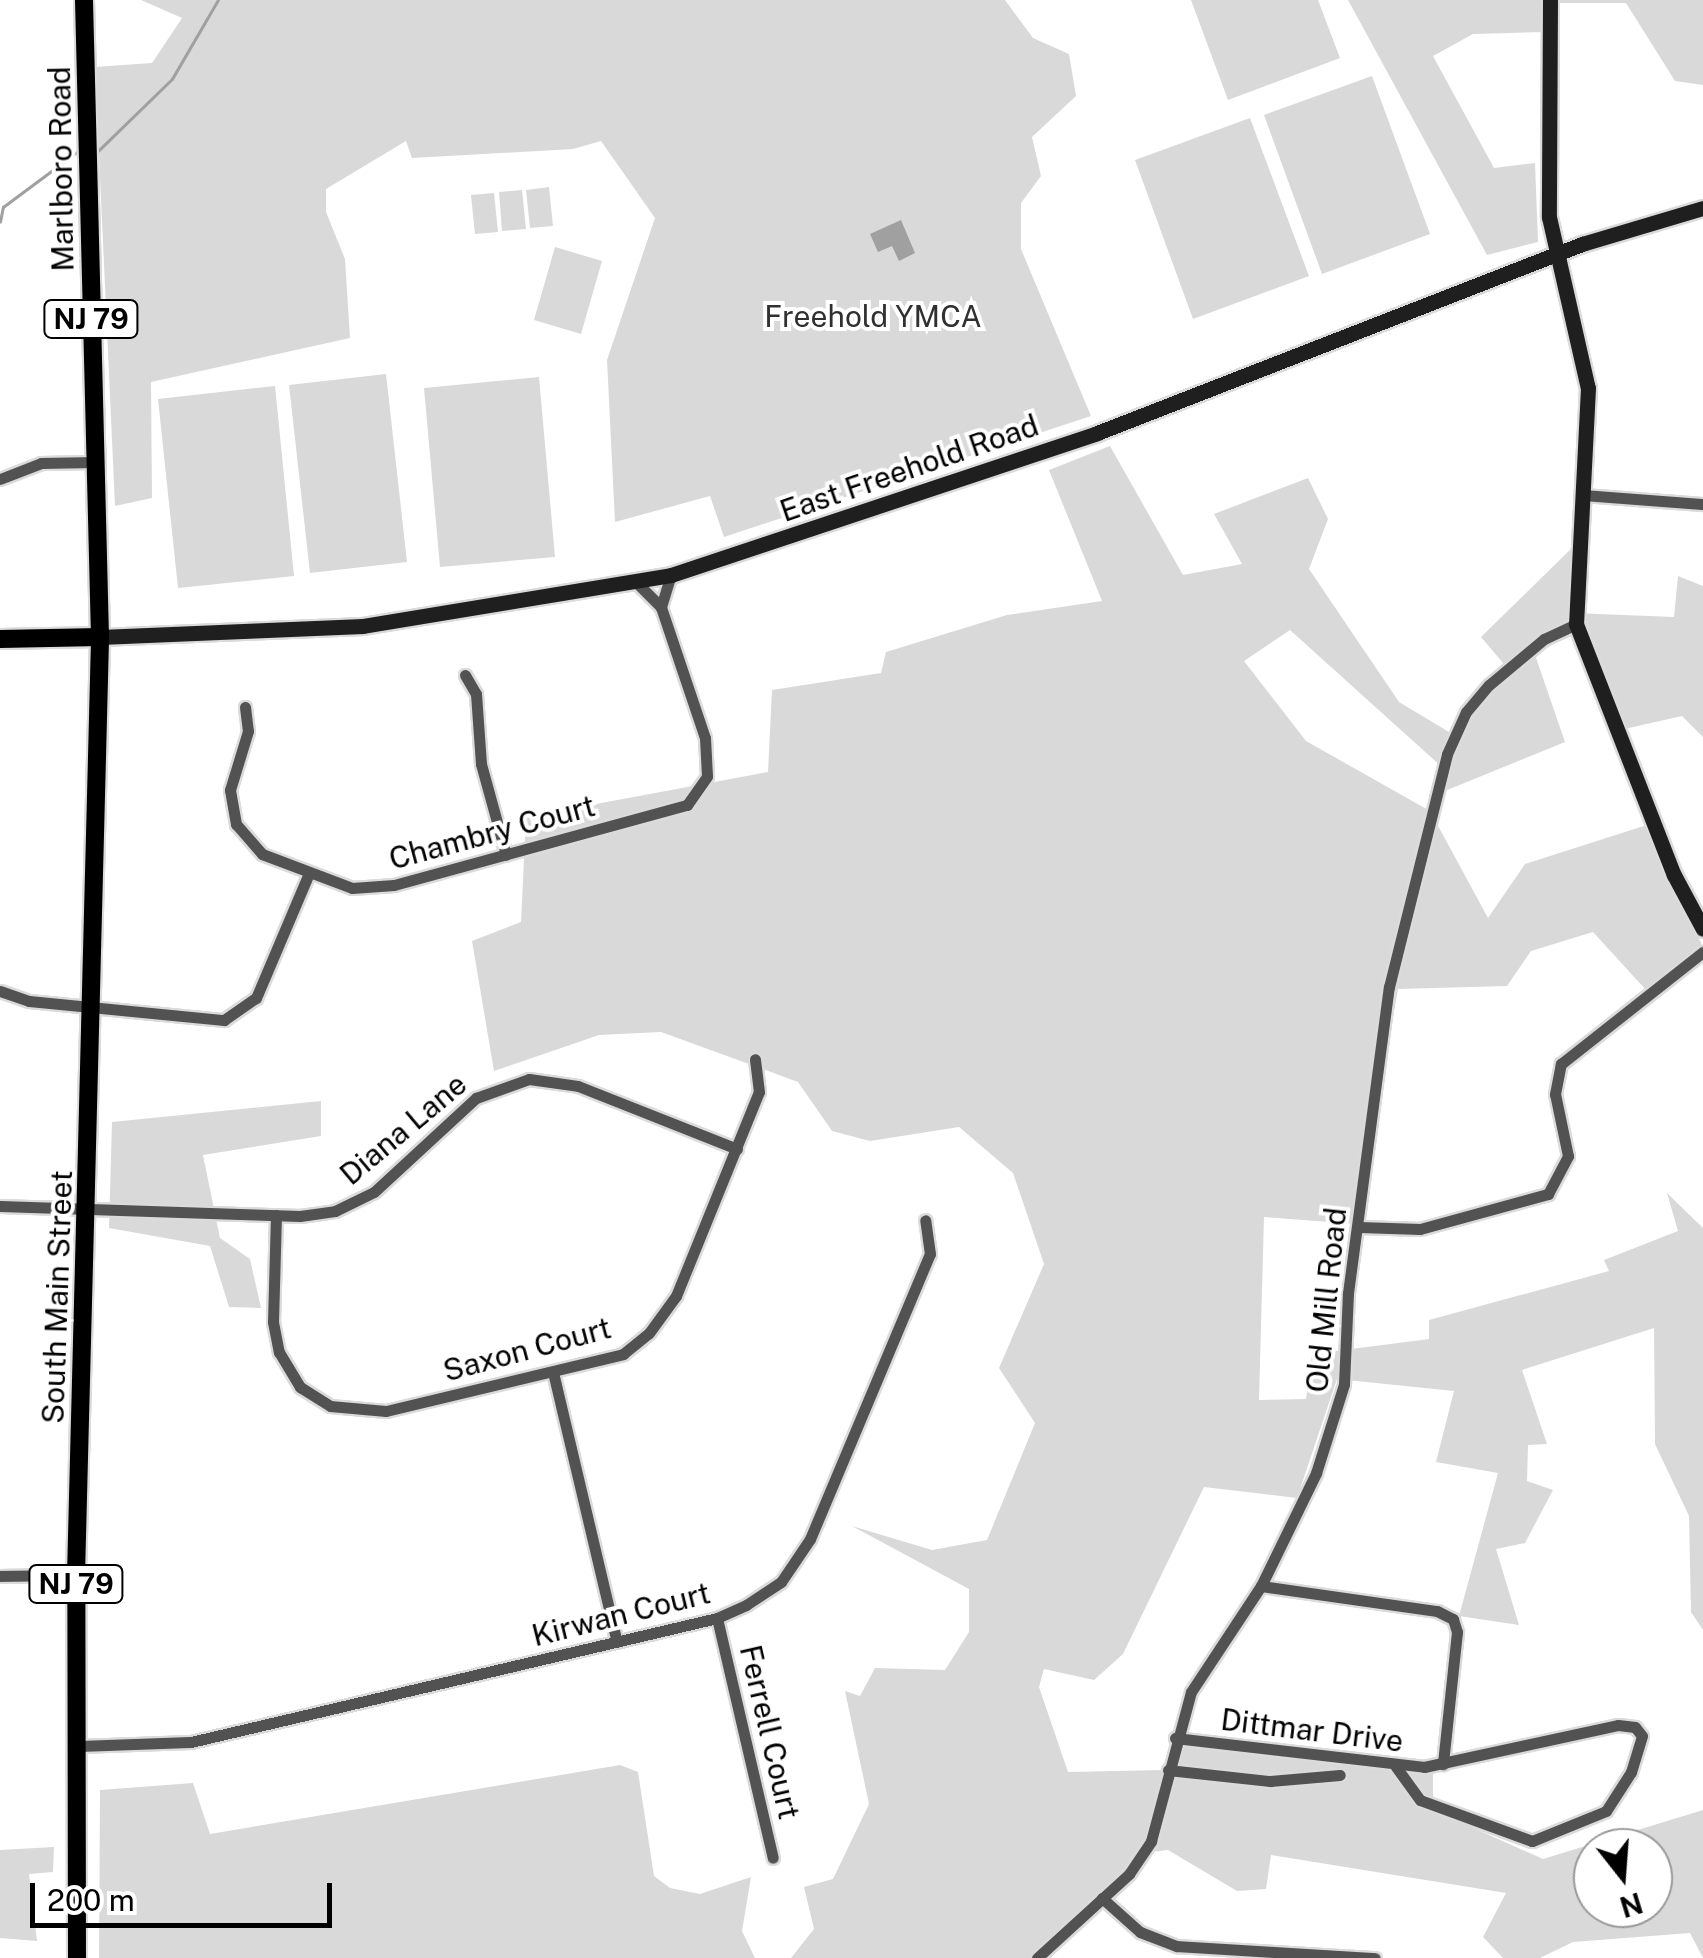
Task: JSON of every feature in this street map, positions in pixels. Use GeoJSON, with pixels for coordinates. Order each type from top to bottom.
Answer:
{"type":"FeatureCollection","features":[{"type":"Feature","properties":{"kind":"main road","name":"Marlboro Road"},"geometry":{"type":"LineString","coordinates":[[84,0],[100,637]]}},
{"type":"Feature","properties":{"kind":"main road"},"geometry":{"type":"LineString","coordinates":[[1550,0],[1548,184],[1555,254],[1586,369],[1576,624],[1674,875],[1703,929]]}},
{"type":"Feature","properties":{"kind":"main road","name":"East Freehold Road"},"geometry":{"type":"LineString","coordinates":[[100,637],[363,626],[671,575],[1097,433],[1555,254],[1703,208]]}},
{"type":"Feature","properties":{"kind":"main road"},"geometry":{"type":"LineString","coordinates":[[4,638],[100,637]]}},
{"type":"Feature","properties":{"kind":"main road","name":"South Main Street"},"geometry":{"type":"LineString","coordinates":[[77,1958],[76,1575],[94,1005],[100,637]]}},
{"type":"Feature","properties":{"kind":"street"},"geometry":{"type":"LineString","coordinates":[[0,479],[41,463],[96,462]]}},
{"type":"Feature","properties":{"kind":"street"},"geometry":{"type":"LineString","coordinates":[[1582,496],[1703,504]]}},
{"type":"Feature","properties":{"kind":"street"},"geometry":{"type":"LineString","coordinates":[[661,606],[671,575]]}},
{"type":"Feature","properties":{"kind":"street","name":"Chambry Court"},"geometry":{"type":"LineString","coordinates":[[244,707],[248,731],[230,790],[236,824],[262,854],[352,888],[379,889],[687,805],[707,776],[704,738],[661,606],[636,582]]}},
{"type":"Feature","properties":{"kind":"street","name":"Old Mill Road"},"geometry":{"type":"LineString","coordinates":[[1037,1958],[1102,1898],[1151,1841],[1176,1738],[1198,1680],[1261,1586],[1336,1417],[1389,987],[1452,739],[1489,685],[1544,639],[1576,624]]}},
{"type":"Feature","properties":{"kind":"street"},"geometry":{"type":"LineString","coordinates":[[465,676],[476,694],[482,764],[506,855]]}},
{"type":"Feature","properties":{"kind":"street"},"geometry":{"type":"LineString","coordinates":[[0,990],[29,1001],[149,1008],[199,1022],[235,1016],[262,987],[308,874]]}},
{"type":"Feature","properties":{"kind":"street"},"geometry":{"type":"LineString","coordinates":[[1359,1227],[1420,1229],[1548,1194],[1568,1156],[1555,1094],[1561,1064],[1574,1047],[1703,952]]}},
{"type":"Feature","properties":{"kind":"street","name":"Saxon Court"},"geometry":{"type":"LineString","coordinates":[[276,1215],[276,1343],[293,1378],[318,1400],[372,1414],[623,1354],[649,1333],[676,1296],[759,1092],[755,1058]]}},
{"type":"Feature","properties":{"kind":"street","name":"Diana Lane"},"geometry":{"type":"LineString","coordinates":[[0,1206],[320,1215],[363,1200],[465,1105],[500,1085],[529,1079],[578,1086],[738,1148]]}},
{"type":"Feature","properties":{"kind":"street","name":"Kirwan Court"},"geometry":{"type":"LineString","coordinates":[[78,1746],[190,1742],[718,1618],[781,1582],[810,1539],[930,1254],[925,1220]]}},
{"type":"Feature","properties":{"kind":"street"},"geometry":{"type":"LineString","coordinates":[[554,1372],[617,1642]]}},
{"type":"Feature","properties":{"kind":"street"},"geometry":{"type":"LineString","coordinates":[[0,1576],[76,1575]]}},
{"type":"Feature","properties":{"kind":"street"},"geometry":{"type":"LineString","coordinates":[[1261,1586],[1444,1612],[1457,1632],[1443,1764]]}},
{"type":"Feature","properties":{"kind":"street","name":"Ferrell Court"},"geometry":{"type":"LineString","coordinates":[[718,1618],[774,1858]]}},
{"type":"Feature","properties":{"kind":"street","name":"Dittmar Drive"},"geometry":{"type":"LineString","coordinates":[[1176,1738],[1396,1767],[1443,1764],[1618,1725],[1635,1727],[1642,1742],[1617,1800],[1589,1822],[1542,1840],[1479,1826],[1420,1800],[1396,1767]]}},
{"type":"Feature","properties":{"kind":"street"},"geometry":{"type":"LineString","coordinates":[[1168,1770],[1270,1781],[1340,1775]]}},
{"type":"Feature","properties":{"kind":"street"},"geometry":{"type":"LineString","coordinates":[[1102,1898],[1158,1940],[1245,1955],[1375,1958]]}},
{"type":"Feature","properties":{"kind":"green space","name":"Freehold YMCA"},"geometry":{"type":"Polygon","coordinates":[[[141,0],[1005,0],[1033,38],[1069,54],[1076,96],[1032,137],[1041,176],[1021,203],[1021,249],[1091,416],[724,537],[710,496],[615,522],[607,360],[655,218],[601,141],[573,149],[412,158],[406,141],[326,189],[326,212],[345,259],[350,338],[151,382],[152,498],[115,506],[95,67],[152,63],[182,18],[141,0]]]}},
{"type":"Feature","properties":{"kind":"green space"},"geometry":{"type":"Polygon","coordinates":[[[1191,0],[1318,0],[1340,58],[1228,100],[1191,0]]]}},
{"type":"Feature","properties":{"kind":"green space"},"geometry":{"type":"Polygon","coordinates":[[[1348,0],[1703,0],[1703,85],[1675,81],[1626,3],[1550,3],[1547,32],[1473,34],[1433,56],[1494,168],[1535,163],[1538,242],[1487,255],[1348,0]]]}},
{"type":"Feature","properties":{"kind":"green space"},"geometry":{"type":"Polygon","coordinates":[[[1372,76],[1430,234],[1322,274],[1264,115],[1372,76]]]}},
{"type":"Feature","properties":{"kind":"green space"},"geometry":{"type":"Polygon","coordinates":[[[1250,118],[1309,276],[1193,319],[1135,160],[1250,118]]]}},
{"type":"Feature","properties":{"kind":"green space"},"geometry":{"type":"Polygon","coordinates":[[[549,187],[553,226],[530,228],[526,190],[549,187]]]}},
{"type":"Feature","properties":{"kind":"green space"},"geometry":{"type":"Polygon","coordinates":[[[522,190],[526,229],[502,231],[499,192],[522,190]]]}},
{"type":"Feature","properties":{"kind":"green space"},"geometry":{"type":"Polygon","coordinates":[[[494,193],[498,232],[475,234],[471,195],[494,193]]]}},
{"type":"Feature","properties":{"kind":"green space"},"geometry":{"type":"Polygon","coordinates":[[[555,247],[602,261],[581,334],[534,320],[555,247]]]}},
{"type":"Feature","properties":{"kind":"green space"},"geometry":{"type":"Polygon","coordinates":[[[386,374],[407,562],[310,573],[289,385],[386,374]]]}},
{"type":"Feature","properties":{"kind":"green space"},"geometry":{"type":"Polygon","coordinates":[[[539,377],[555,557],[440,567],[424,388],[539,377]]]}},
{"type":"Feature","properties":{"kind":"green space"},"geometry":{"type":"Polygon","coordinates":[[[275,386],[294,576],[178,588],[158,399],[275,386]]]}},
{"type":"Feature","properties":{"kind":"green space"},"geometry":{"type":"Polygon","coordinates":[[[1110,446],[1183,575],[1242,564],[1214,514],[1308,478],[1328,519],[1309,569],[1399,702],[1454,735],[1509,670],[1481,637],[1577,543],[1573,613],[1674,617],[1678,576],[1703,586],[1703,737],[1682,716],[1620,730],[1577,632],[1534,652],[1565,742],[1435,795],[1443,768],[1290,630],[1244,661],[1306,741],[1430,811],[1488,918],[1525,864],[1650,824],[1702,945],[1646,990],[1593,932],[1531,951],[1507,986],[1398,989],[1356,1224],[1264,1217],[1259,1400],[1306,1399],[1312,1354],[1429,1339],[1429,1320],[1609,1271],[1604,1260],[1678,1231],[1667,1193],[1703,1228],[1703,1630],[1691,1612],[1689,1516],[1655,1444],[1654,1328],[1522,1370],[1547,1444],[1528,1445],[1527,1481],[1553,1490],[1525,1543],[1496,1549],[1519,1625],[1459,1616],[1498,1473],[1436,1462],[1454,1391],[1337,1379],[1297,1498],[1204,1487],[1123,1654],[1094,1680],[1044,1669],[1039,1687],[1068,1772],[1163,1770],[1171,1741],[1433,1768],[1433,1804],[1413,1801],[1543,1859],[1573,1850],[1573,1928],[1673,1928],[1673,1828],[1644,1828],[1703,1810],[1703,1958],[1690,1933],[1573,1942],[1540,1958],[1503,1958],[1483,1937],[1506,1893],[1271,1855],[1266,1889],[1237,1891],[1168,1850],[1143,1853],[1041,1958],[791,1958],[814,1929],[804,1887],[833,1879],[869,1804],[845,1691],[860,1696],[875,1668],[945,1670],[969,1632],[969,1589],[852,1526],[932,1550],[987,1540],[1035,1423],[999,1368],[1044,1264],[1013,1173],[959,1127],[870,1141],[832,1131],[798,1082],[661,1032],[599,1035],[494,1071],[472,941],[521,922],[526,817],[768,772],[772,690],[881,673],[886,652],[1007,615],[1102,601],[1049,470],[1110,446]]]}},
{"type":"Feature","properties":{"kind":"green space"},"geometry":{"type":"Polygon","coordinates":[[[321,1101],[321,1136],[203,1155],[220,1238],[250,1259],[261,1308],[229,1307],[210,1246],[109,1228],[112,1122],[321,1101]]]}},
{"type":"Feature","properties":{"kind":"green space"},"geometry":{"type":"Polygon","coordinates":[[[620,1765],[638,1772],[654,1876],[670,1888],[700,1894],[751,1877],[742,1931],[755,1958],[99,1958],[100,1790],[193,1783],[210,1834],[620,1765]]]}},
{"type":"Feature","properties":{"kind":"green space"},"geometry":{"type":"Polygon","coordinates":[[[54,1847],[53,1872],[29,1874],[37,1941],[0,1938],[0,1850],[54,1847]]]}},
{"type":"Feature","properties":{"kind":"shaded area"},"geometry":{"type":"Polygon","coordinates":[[[901,220],[915,253],[899,261],[892,246],[878,252],[870,234],[901,220]]]}},
{"type":"Feature","properties":{"kind":"waterway"},"geometry":{"type":"LineString","coordinates":[[98,151],[172,79],[218,0]]}},
{"type":"Feature","properties":{"kind":"waterway"},"geometry":{"type":"LineString","coordinates":[[0,222],[3,207],[77,152]]}}]}
